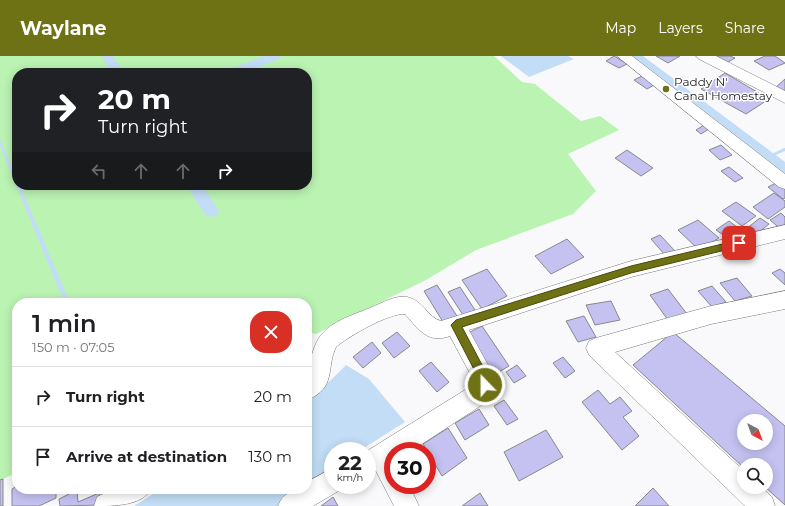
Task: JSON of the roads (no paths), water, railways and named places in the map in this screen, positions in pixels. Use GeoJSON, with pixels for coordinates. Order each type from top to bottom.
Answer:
{"type":"FeatureCollection","features":[{"type":"Feature","properties":{"kind":"main road"},"geometry":{"type":"LineString","coordinates":[[704,56],[785,98]]}},
{"type":"Feature","properties":{"kind":"street"},"geometry":{"type":"LineString","coordinates":[[624,56],[785,183]]}},
{"type":"Feature","properties":{"kind":"street"},"geometry":{"type":"LineString","coordinates":[[312,384],[321,375],[325,349],[330,339],[341,331],[399,306],[405,305],[411,307],[431,328],[436,330],[631,269],[785,232]]}},
{"type":"Feature","properties":{"kind":"street"},"geometry":{"type":"LineString","coordinates":[[763,506],[596,348],[710,315],[785,300]]}},
{"type":"Feature","properties":{"kind":"street"},"geometry":{"type":"LineString","coordinates":[[376,459],[482,391],[485,380],[456,325]]}},
{"type":"Feature","properties":{"kind":"street"},"geometry":{"type":"LineString","coordinates":[[376,462],[384,471]]}},
{"type":"Feature","properties":{"kind":"street"},"geometry":{"type":"LineString","coordinates":[[312,493],[324,485]]}},
{"type":"Feature","properties":{"kind":"street"},"geometry":{"type":"LineString","coordinates":[[106,506],[129,494]]}},
{"type":"Feature","properties":{"kind":"street"},"geometry":{"type":"LineString","coordinates":[[290,506],[310,494]]}},
{"type":"Feature","properties":{"kind":"street"},"geometry":{"type":"LineString","coordinates":[[401,494],[407,506]]}},
{"type":"Feature","properties":{"kind":"water"},"geometry":{"type":"Polygon","coordinates":[[[501,56],[568,56],[574,59],[529,77],[501,56]]]}},
{"type":"Feature","properties":{"kind":"water"},"geometry":{"type":"Polygon","coordinates":[[[0,139],[12,167],[12,175],[0,146],[0,139]]]}},
{"type":"Feature","properties":{"kind":"water"},"geometry":{"type":"Polygon","coordinates":[[[18,190],[22,190],[68,298],[63,298],[18,190]]]}},
{"type":"Feature","properties":{"kind":"water"},"geometry":{"type":"Polygon","coordinates":[[[346,365],[369,379],[405,422],[373,442],[324,442],[324,476],[312,484],[312,393],[330,381],[346,365]]]}},
{"type":"Feature","properties":{"kind":"water"},"geometry":{"type":"Polygon","coordinates":[[[153,494],[298,494],[281,506],[134,506],[153,494]]]}},
{"type":"Feature","properties":{"kind":"waterway"},"geometry":{"type":"LineString","coordinates":[[107,56],[115,68]]}},
{"type":"Feature","properties":{"kind":"waterway"},"geometry":{"type":"LineString","coordinates":[[245,68],[275,56]]}},
{"type":"Feature","properties":{"kind":"waterway"},"geometry":{"type":"LineString","coordinates":[[635,56],[785,170]]}},
{"type":"Feature","properties":{"kind":"waterway"},"geometry":{"type":"LineString","coordinates":[[768,157],[785,149]]}},
{"type":"Feature","properties":{"kind":"waterway"},"geometry":{"type":"LineString","coordinates":[[197,190],[211,211]]}},
{"type":"Feature","properties":{"kind":"place","name":"Paddy N' Canal Homestay"},"geometry":{"type":"Point","coordinates":[666,89]}}]}
